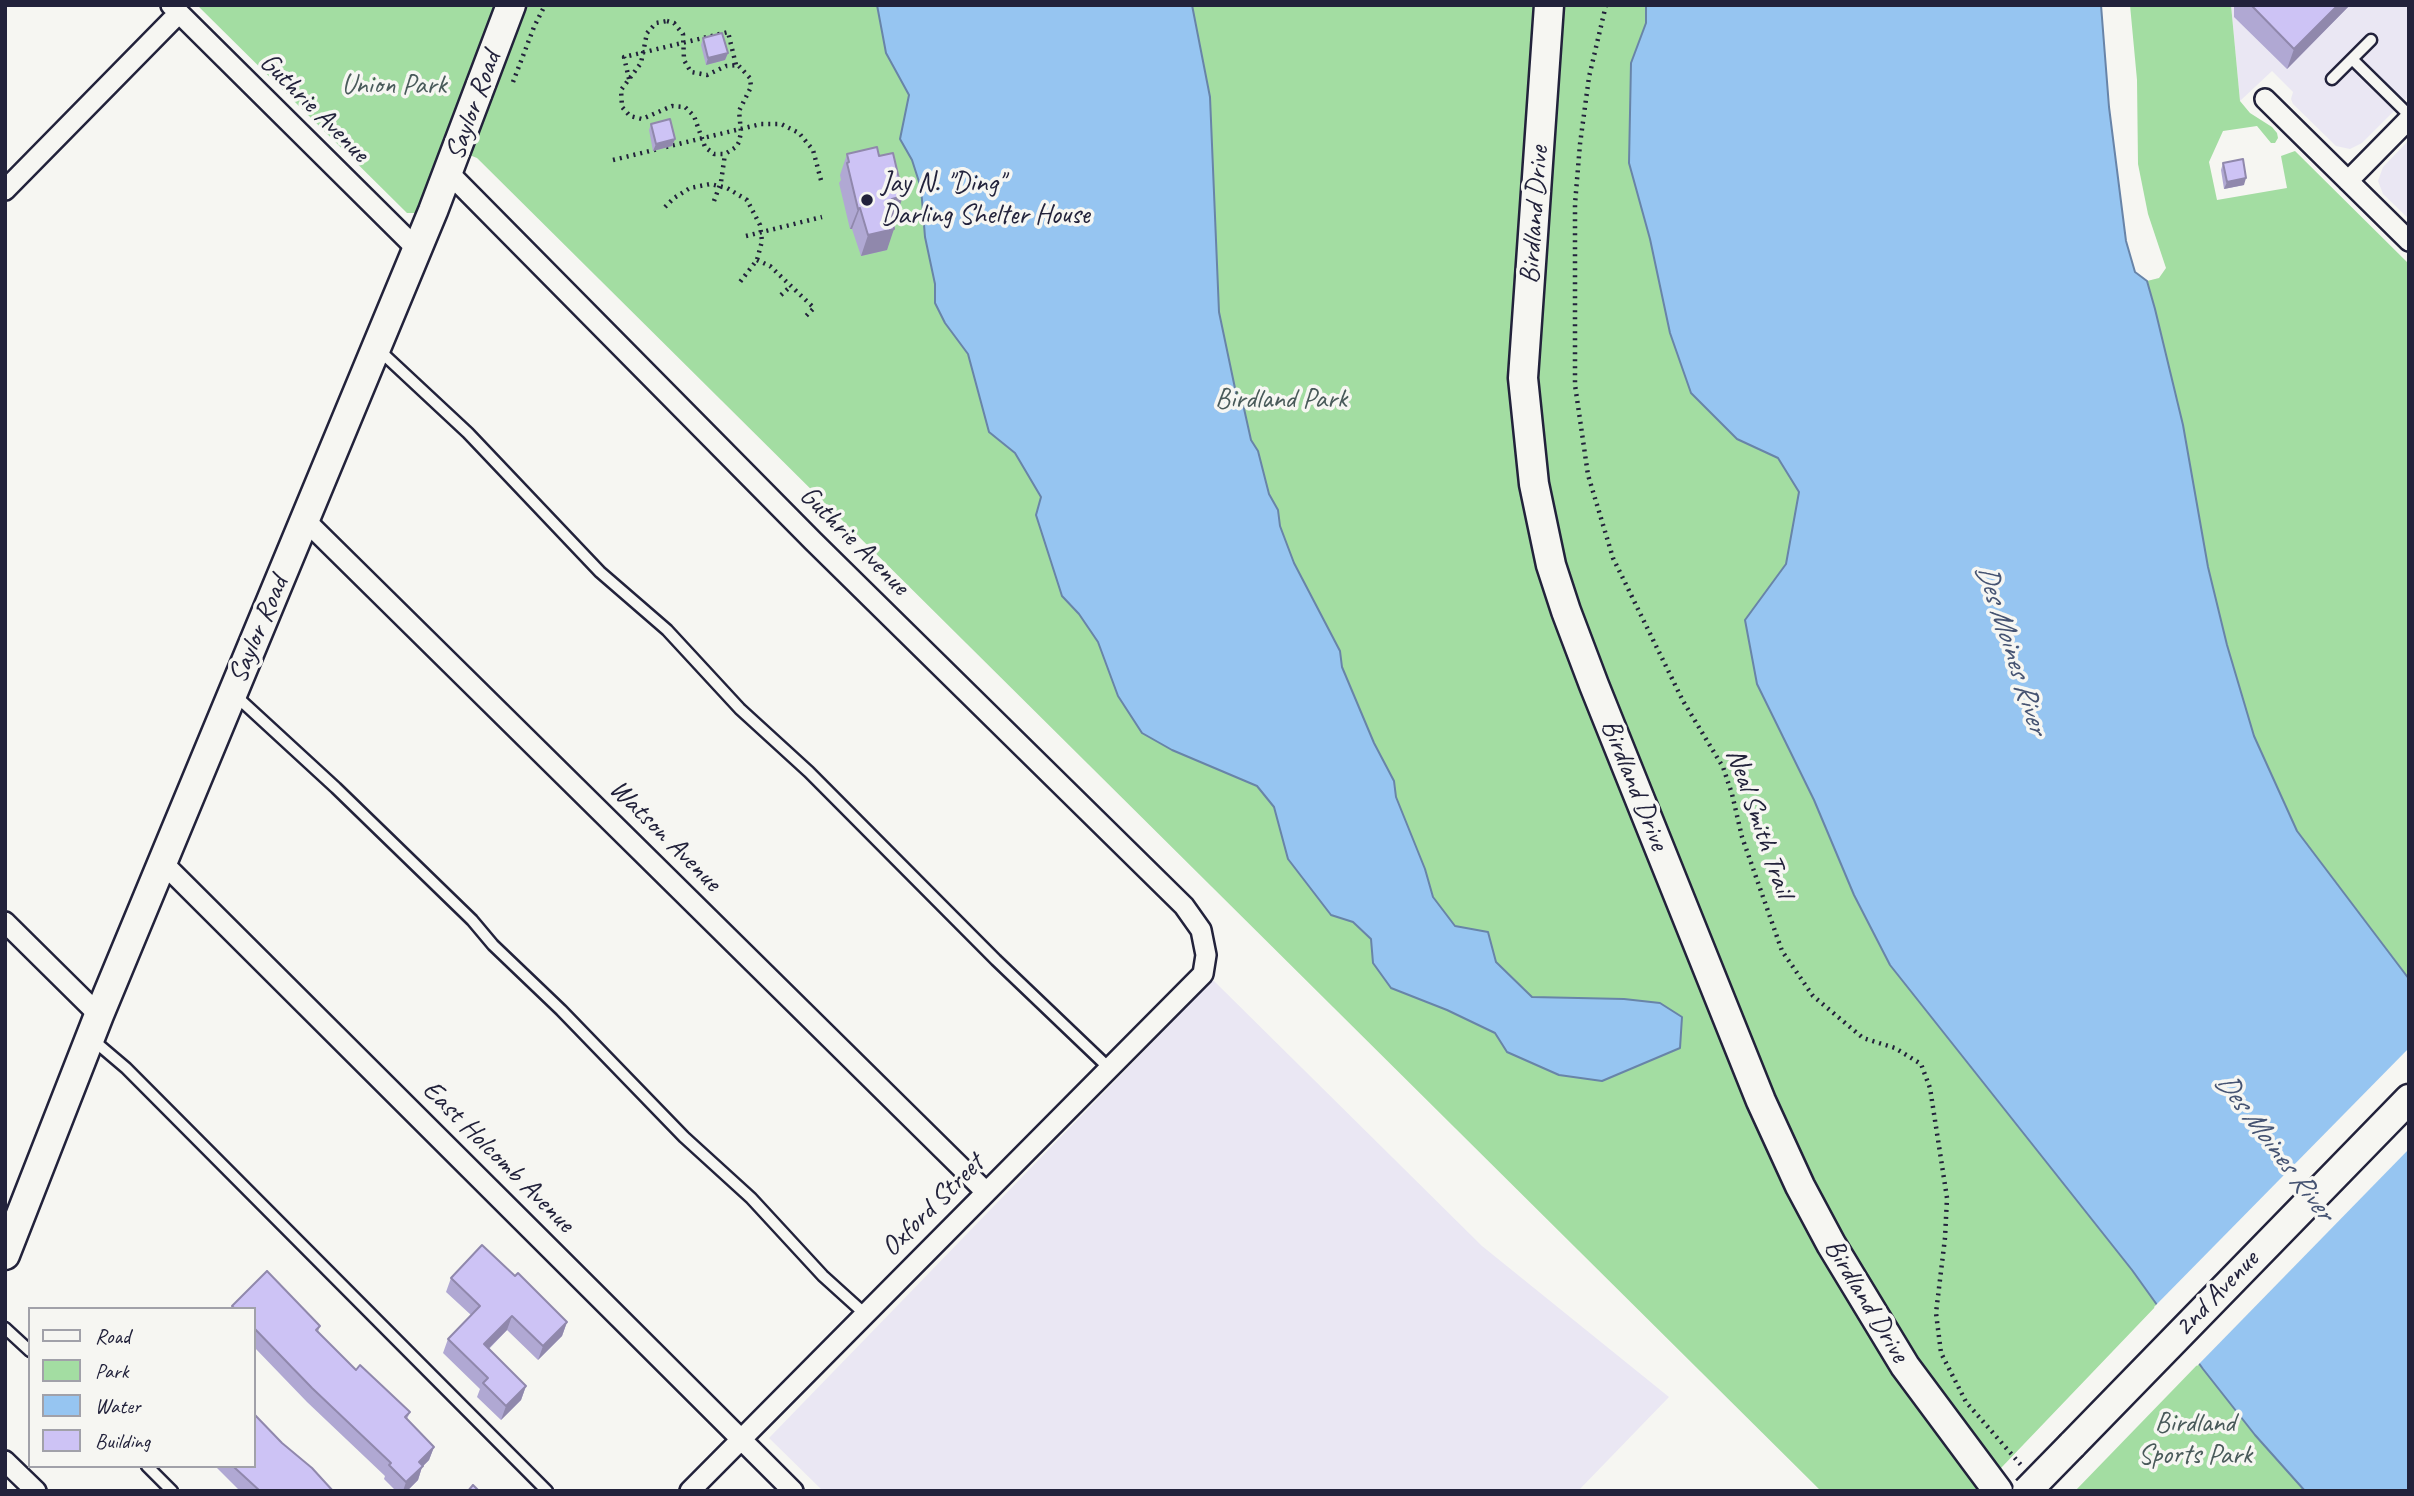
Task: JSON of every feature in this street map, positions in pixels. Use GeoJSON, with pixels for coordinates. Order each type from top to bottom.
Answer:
{"type":"FeatureCollection","features":[{"type":"Feature","properties":{"kind":"street","name":"Saylor Road"},"geometry":{"type":"LineString","coordinates":[[5,1255],[94,1026],[375,347],[418,250],[511,5]]}},
{"type":"Feature","properties":{"kind":"street","name":"Birdland Drive"},"geometry":{"type":"LineString","coordinates":[[1549,5],[1523,378],[1530,461],[1551,565],[1599,698],[1756,1089],[1800,1186],[1831,1244],[1905,1366],[1998,1491]]}},
{"type":"Feature","properties":{"kind":"street","name":"Guthrie Avenue"},"geometry":{"type":"LineString","coordinates":[[175,9],[418,250]]}},
{"type":"Feature","properties":{"kind":"street"},"geometry":{"type":"LineString","coordinates":[[5,190],[175,9]]}},
{"type":"Feature","properties":{"kind":"street"},"geometry":{"type":"LineString","coordinates":[[2265,99],[2409,241]]}},
{"type":"Feature","properties":{"kind":"street"},"geometry":{"type":"LineString","coordinates":[[2348,181],[2409,117]]}},
{"type":"Feature","properties":{"kind":"street","name":"Guthrie Avenue"},"geometry":{"type":"LineString","coordinates":[[449,173],[813,541],[1184,906],[1201,930],[1206,956]]}},
{"type":"Feature","properties":{"kind":"street","name":"Watson Avenue"},"geometry":{"type":"LineString","coordinates":[[305,520],[986,1192]]}},
{"type":"Feature","properties":{"kind":"street","name":"East Holcomb Avenue"},"geometry":{"type":"LineString","coordinates":[[163,863],[793,1491]]}},
{"type":"Feature","properties":{"kind":"street"},"geometry":{"type":"LineString","coordinates":[[5,922],[94,1026]]}},
{"type":"Feature","properties":{"kind":"street","name":"Oxford Street"},"geometry":{"type":"LineString","coordinates":[[690,1491],[1203,974],[1206,956]]}},
{"type":"Feature","properties":{"kind":"street","name":"2nd Avenue"},"geometry":{"type":"LineString","coordinates":[[2028,1482],[2072,1445],[2409,1099]]}},
{"type":"Feature","properties":{"kind":"street"},"geometry":{"type":"LineString","coordinates":[[5,1461],[36,1491]]}},
{"type":"Feature","properties":{"kind":"lane"},"geometry":{"type":"LineString","coordinates":[[2332,79],[2371,40]]}},
{"type":"Feature","properties":{"kind":"lane"},"geometry":{"type":"LineString","coordinates":[[2352,58],[2409,117]]}},
{"type":"Feature","properties":{"kind":"lane"},"geometry":{"type":"LineString","coordinates":[[375,347],[468,433],[600,572],[667,630],[740,709],[809,772],[996,960],[1109,1068]]}},
{"type":"Feature","properties":{"kind":"lane"},"geometry":{"type":"LineString","coordinates":[[233,694],[336,788],[472,920],[493,945],[561,1010],[684,1137],[751,1198],[823,1276],[865,1314]]}},
{"type":"Feature","properties":{"kind":"lane"},"geometry":{"type":"LineString","coordinates":[[94,1026],[126,1069],[547,1491]]}},
{"type":"Feature","properties":{"kind":"lane"},"geometry":{"type":"LineString","coordinates":[[5,1328],[28,1349]]}},
{"type":"Feature","properties":{"kind":"lane"},"geometry":{"type":"LineString","coordinates":[[149,1468],[172,1491]]}},
{"type":"Feature","properties":{"kind":"path"},"geometry":{"type":"LineString","coordinates":[[513,82],[545,5]]}},
{"type":"Feature","properties":{"kind":"path","name":"Neal Smith Trail"},"geometry":{"type":"LineString","coordinates":[[1606,5],[1589,77],[1575,204],[1575,384],[1588,475],[1613,558],[1683,701],[1723,767],[1742,837],[1782,951],[1813,996],[1863,1038],[1895,1048],[1921,1064],[1930,1087],[1947,1198],[1936,1314],[1941,1353],[1966,1402],[2028,1482]]}},
{"type":"Feature","properties":{"kind":"path"},"geometry":{"type":"LineString","coordinates":[[656,23],[674,23],[683,34],[685,64],[691,72],[707,75],[726,66],[736,65],[743,68],[750,78],[751,87],[739,111],[740,142],[736,147],[725,154],[709,151],[700,139],[694,116],[685,107],[672,106],[642,119],[626,112],[622,107],[620,95],[623,86],[641,63],[644,53],[647,33],[656,23]]}},
{"type":"Feature","properties":{"kind":"path"},"geometry":{"type":"LineString","coordinates":[[629,79],[624,57],[728,32],[736,65]]}},
{"type":"Feature","properties":{"kind":"path"},"geometry":{"type":"LineString","coordinates":[[613,160],[740,129],[769,123],[781,124],[799,133],[813,150],[822,184]]}},
{"type":"Feature","properties":{"kind":"path"},"geometry":{"type":"LineString","coordinates":[[714,201],[720,186],[725,154]]}},
{"type":"Feature","properties":{"kind":"path"},"geometry":{"type":"LineString","coordinates":[[665,207],[690,188],[710,184],[737,193],[747,200],[755,212],[762,233],[757,260],[740,282]]}},
{"type":"Feature","properties":{"kind":"path"},"geometry":{"type":"LineString","coordinates":[[746,236],[822,217]]}},
{"type":"Feature","properties":{"kind":"path"},"geometry":{"type":"LineString","coordinates":[[757,260],[770,266],[814,308],[804,318]]}},
{"type":"Feature","properties":{"kind":"path"},"geometry":{"type":"LineString","coordinates":[[781,295],[791,286]]}},
{"type":"Feature","properties":{"kind":"shaded area"},"geometry":{"type":"Polygon","coordinates":[[[2231,5],[2408,5],[2409,96],[2362,143],[2350,149],[2336,146],[2293,104],[2293,92],[2272,71],[2240,101],[2231,5]]]}},
{"type":"Feature","properties":{"kind":"shaded area"},"geometry":{"type":"Polygon","coordinates":[[[2409,140],[2409,219],[2383,194],[2378,181],[2383,167],[2409,140]]]}},
{"type":"Feature","properties":{"kind":"shaded area"},"geometry":{"type":"Polygon","coordinates":[[[1213,980],[1482,1246],[1669,1397],[1578,1491],[823,1491],[769,1438],[1213,980]]]}},
{"type":"Feature","properties":{"kind":"green space","name":"Birdland Park"},"geometry":{"type":"Polygon","coordinates":[[[197,5],[1646,5],[1646,23],[1631,63],[1629,162],[1650,239],[1670,333],[1691,393],[1737,439],[1778,458],[1799,492],[1786,564],[1745,620],[1814,800],[1854,895],[1890,965],[2157,1305],[1979,1491],[1821,1491],[477,158],[457,150],[418,213],[407,213],[197,5]]]}},
{"type":"Feature","properties":{"kind":"green space"},"geometry":{"type":"Polygon","coordinates":[[[2130,5],[2231,5],[2240,101],[2250,113],[2272,127],[2278,138],[2275,143],[2271,143],[2257,126],[2223,131],[2209,162],[2217,200],[2287,188],[2281,156],[2295,151],[2409,264],[2409,979],[2297,831],[2254,736],[2227,645],[2208,567],[2183,425],[2147,281],[2159,278],[2166,268],[2148,214],[2138,164],[2137,80],[2130,5]]]}},
{"type":"Feature","properties":{"kind":"green space","name":"Birdland Sports Park"},"geometry":{"type":"Polygon","coordinates":[[[2199,1363],[2255,1435],[2305,1491],[2075,1491],[2199,1363]]]}},
{"type":"Feature","properties":{"kind":"water"},"geometry":{"type":"Polygon","coordinates":[[[877,5],[1192,5],[1210,97],[1219,312],[1236,393],[1243,404],[1251,440],[1258,451],[1269,494],[1278,510],[1280,526],[1294,563],[1340,651],[1342,667],[1374,743],[1394,781],[1396,797],[1425,869],[1433,897],[1455,926],[1488,932],[1496,962],[1532,997],[1624,999],[1660,1003],[1682,1017],[1680,1048],[1602,1081],[1559,1075],[1507,1052],[1495,1033],[1391,988],[1373,963],[1371,939],[1353,922],[1331,915],[1288,859],[1274,807],[1257,786],[1172,750],[1142,733],[1118,696],[1098,642],[1079,614],[1062,596],[1036,515],[1041,497],[1015,453],[989,432],[968,354],[945,323],[935,303],[935,284],[925,237],[921,188],[912,160],[900,139],[909,95],[886,53],[877,5]]]}},
{"type":"Feature","properties":{"kind":"water","name":"Des Moines River"},"geometry":{"type":"Polygon","coordinates":[[[1646,5],[2101,5],[2109,107],[2126,241],[2135,272],[2147,281],[2155,309],[2183,425],[2208,567],[2227,645],[2254,736],[2297,831],[2409,979],[2409,1491],[2305,1491],[2255,1435],[2203,1369],[2132,1270],[1890,965],[1854,895],[1814,800],[1757,684],[1745,620],[1786,564],[1799,492],[1778,458],[1737,439],[1691,393],[1670,333],[1650,239],[1629,163],[1631,63],[1646,23],[1646,5]]]}},
{"type":"Feature","properties":{"kind":"pier"},"geometry":{"type":"Polygon","coordinates":[[[2409,1048],[2409,1149],[2197,1366],[2154,1307],[2409,1048]]]}},
{"type":"Feature","properties":{"kind":"building"},"geometry":{"type":"Polygon","coordinates":[[[2251,5],[2338,5],[2294,49],[2251,5]]]}},
{"type":"Feature","properties":{"kind":"building"},"geometry":{"type":"Polygon","coordinates":[[[722,33],[728,53],[708,58],[703,38],[722,33]]]}},
{"type":"Feature","properties":{"kind":"building"},"geometry":{"type":"Polygon","coordinates":[[[670,119],[675,139],[656,144],[651,124],[670,119]]]}},
{"type":"Feature","properties":{"kind":"building"},"geometry":{"type":"Polygon","coordinates":[[[877,147],[879,156],[893,153],[903,196],[890,201],[894,229],[868,235],[860,208],[858,209],[847,154],[877,147]]]}},
{"type":"Feature","properties":{"kind":"building"},"geometry":{"type":"Polygon","coordinates":[[[2243,159],[2246,178],[2227,182],[2223,163],[2243,159]]]}},
{"type":"Feature","properties":{"kind":"building"},"geometry":{"type":"Polygon","coordinates":[[[482,1245],[515,1276],[518,1273],[567,1322],[543,1346],[512,1316],[484,1344],[526,1386],[506,1406],[483,1383],[488,1378],[448,1339],[480,1306],[451,1278],[482,1245]]]}},
{"type":"Feature","properties":{"kind":"building"},"geometry":{"type":"Polygon","coordinates":[[[267,1271],[320,1326],[316,1330],[356,1370],[360,1365],[410,1412],[405,1417],[434,1447],[419,1462],[423,1466],[406,1482],[389,1465],[391,1463],[256,1330],[256,1307],[232,1306],[267,1271]]]}},
{"type":"Feature","properties":{"kind":"building"},"geometry":{"type":"Polygon","coordinates":[[[256,1416],[333,1491],[260,1491],[235,1468],[256,1468],[256,1416]]]}},
{"type":"Feature","properties":{"kind":"building"},"geometry":{"type":"Polygon","coordinates":[[[473,1485],[479,1491],[468,1491],[473,1485]]]}},
{"type":"Feature","properties":{"kind":"place","name":"Jay N. \"Ding\" Darling Shelter House"},"geometry":{"type":"Point","coordinates":[867,200]}},
{"type":"Feature","properties":{"kind":"park label","name":"Union Park"},"geometry":{"type":"Point","coordinates":[394,86]}}]}
